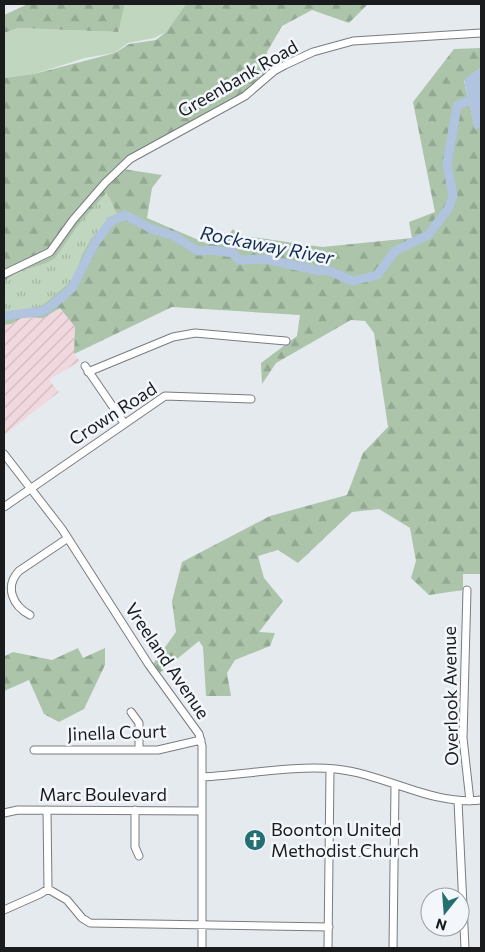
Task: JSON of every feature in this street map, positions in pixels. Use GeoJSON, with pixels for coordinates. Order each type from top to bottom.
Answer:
{"type":"FeatureCollection","features":[{"type":"Feature","properties":{"kind":"street","name":"Greenbank Road"},"geometry":{"type":"LineString","coordinates":[[4,274],[50,252],[105,183],[130,159],[245,96],[285,65],[318,50],[353,41],[392,37],[481,33]]}},
{"type":"Feature","properties":{"kind":"street"},"geometry":{"type":"LineString","coordinates":[[124,422],[86,369],[173,337],[195,333],[286,341]]}},
{"type":"Feature","properties":{"kind":"street","name":"Crown Road"},"geometry":{"type":"LineString","coordinates":[[4,507],[124,422],[165,396],[251,398]]}},
{"type":"Feature","properties":{"kind":"street","name":"Vreeland Avenue"},"geometry":{"type":"LineString","coordinates":[[4,454],[68,538],[149,664],[192,722],[201,740],[202,948]]}},
{"type":"Feature","properties":{"kind":"street"},"geometry":{"type":"LineString","coordinates":[[30,615],[21,610],[14,599],[10,588],[13,578],[19,571],[68,538]]}},
{"type":"Feature","properties":{"kind":"street","name":"Overlook Avenue"},"geometry":{"type":"LineString","coordinates":[[467,590],[463,738],[470,801]]}},
{"type":"Feature","properties":{"kind":"street"},"geometry":{"type":"LineString","coordinates":[[131,712],[139,723],[139,750]]}},
{"type":"Feature","properties":{"kind":"street","name":"Jinella Court"},"geometry":{"type":"LineString","coordinates":[[34,750],[139,750],[168,748],[201,740]]}},
{"type":"Feature","properties":{"kind":"street"},"geometry":{"type":"LineString","coordinates":[[202,777],[276,771],[330,770],[458,801],[481,800]]}},
{"type":"Feature","properties":{"kind":"street"},"geometry":{"type":"LineString","coordinates":[[328,948],[330,770]]}},
{"type":"Feature","properties":{"kind":"street"},"geometry":{"type":"LineString","coordinates":[[393,948],[396,785]]}},
{"type":"Feature","properties":{"kind":"street"},"geometry":{"type":"LineString","coordinates":[[458,801],[465,948]]}},
{"type":"Feature","properties":{"kind":"street","name":"Marc Boulevard"},"geometry":{"type":"LineString","coordinates":[[4,813],[18,810],[202,811]]}},
{"type":"Feature","properties":{"kind":"street"},"geometry":{"type":"LineString","coordinates":[[46,810],[48,889]]}},
{"type":"Feature","properties":{"kind":"street"},"geometry":{"type":"LineString","coordinates":[[134,810],[135,846],[139,856]]}},
{"type":"Feature","properties":{"kind":"street"},"geometry":{"type":"LineString","coordinates":[[329,852],[394,853]]}},
{"type":"Feature","properties":{"kind":"street"},"geometry":{"type":"LineString","coordinates":[[48,889],[67,900],[82,918],[90,923],[329,927]]}},
{"type":"Feature","properties":{"kind":"street"},"geometry":{"type":"LineString","coordinates":[[4,910],[48,889]]}},
{"type":"Feature","properties":{"kind":"shaded area"},"geometry":{"type":"Polygon","coordinates":[[[60,308],[75,327],[74,354],[80,361],[49,380],[59,392],[4,435],[4,325],[11,324],[23,317],[43,318],[60,308]]]}},
{"type":"Feature","properties":{"kind":"green space"},"geometry":{"type":"Polygon","coordinates":[[[28,4],[125,4],[118,32],[18,28],[4,33],[4,15],[28,4]]]}},
{"type":"Feature","properties":{"kind":"green space"},"geometry":{"type":"Polygon","coordinates":[[[125,4],[186,4],[166,32],[154,38],[128,43],[114,53],[85,58],[34,74],[4,78],[4,33],[18,28],[117,32],[125,4]]]}},
{"type":"Feature","properties":{"kind":"green space"},"geometry":{"type":"Polygon","coordinates":[[[186,4],[368,4],[349,23],[312,10],[282,26],[267,52],[266,78],[252,91],[116,168],[162,175],[152,188],[147,218],[208,244],[222,244],[233,229],[238,235],[322,247],[412,238],[409,222],[435,212],[413,102],[454,49],[481,48],[481,67],[464,81],[475,129],[481,126],[481,574],[463,574],[463,590],[429,595],[411,578],[416,561],[410,528],[379,509],[352,512],[298,563],[278,550],[258,556],[264,578],[283,601],[259,632],[275,633],[270,646],[235,660],[227,673],[231,696],[206,696],[203,647],[199,641],[155,677],[150,668],[176,632],[172,601],[182,562],[270,516],[347,495],[363,453],[388,427],[374,333],[365,321],[351,320],[276,363],[262,384],[261,363],[297,336],[300,315],[172,307],[74,354],[75,327],[60,308],[43,318],[23,317],[11,324],[4,325],[4,78],[34,74],[115,53],[129,44],[156,40],[166,32],[186,4]]]}},
{"type":"Feature","properties":{"kind":"green space"},"geometry":{"type":"Polygon","coordinates":[[[107,192],[119,218],[109,219],[91,239],[82,255],[74,279],[43,305],[4,318],[4,281],[18,272],[55,258],[79,224],[107,192]]]}},
{"type":"Feature","properties":{"kind":"green space"},"geometry":{"type":"Polygon","coordinates":[[[78,648],[83,658],[105,648],[105,665],[84,709],[59,722],[44,714],[29,680],[4,691],[4,655],[13,652],[52,660],[78,648]]]}},
{"type":"Feature","properties":{"kind":"water"},"geometry":{"type":"Polygon","coordinates":[[[481,67],[481,126],[475,130],[464,80],[481,67]]]}},
{"type":"Feature","properties":{"kind":"waterway","name":"Rockaway River"},"geometry":{"type":"LineString","coordinates":[[4,316],[44,311],[61,298],[72,288],[95,243],[111,221],[125,215],[152,229],[174,236],[198,251],[211,250],[233,253],[239,260],[265,259],[320,271],[327,270],[353,281],[377,275],[395,251],[428,235],[448,209],[453,196],[447,164],[457,106],[481,94]]}},
{"type":"Feature","properties":{"kind":"place","name":"Boonton United Methodist Church"},"geometry":{"type":"Point","coordinates":[255,840]}}]}
